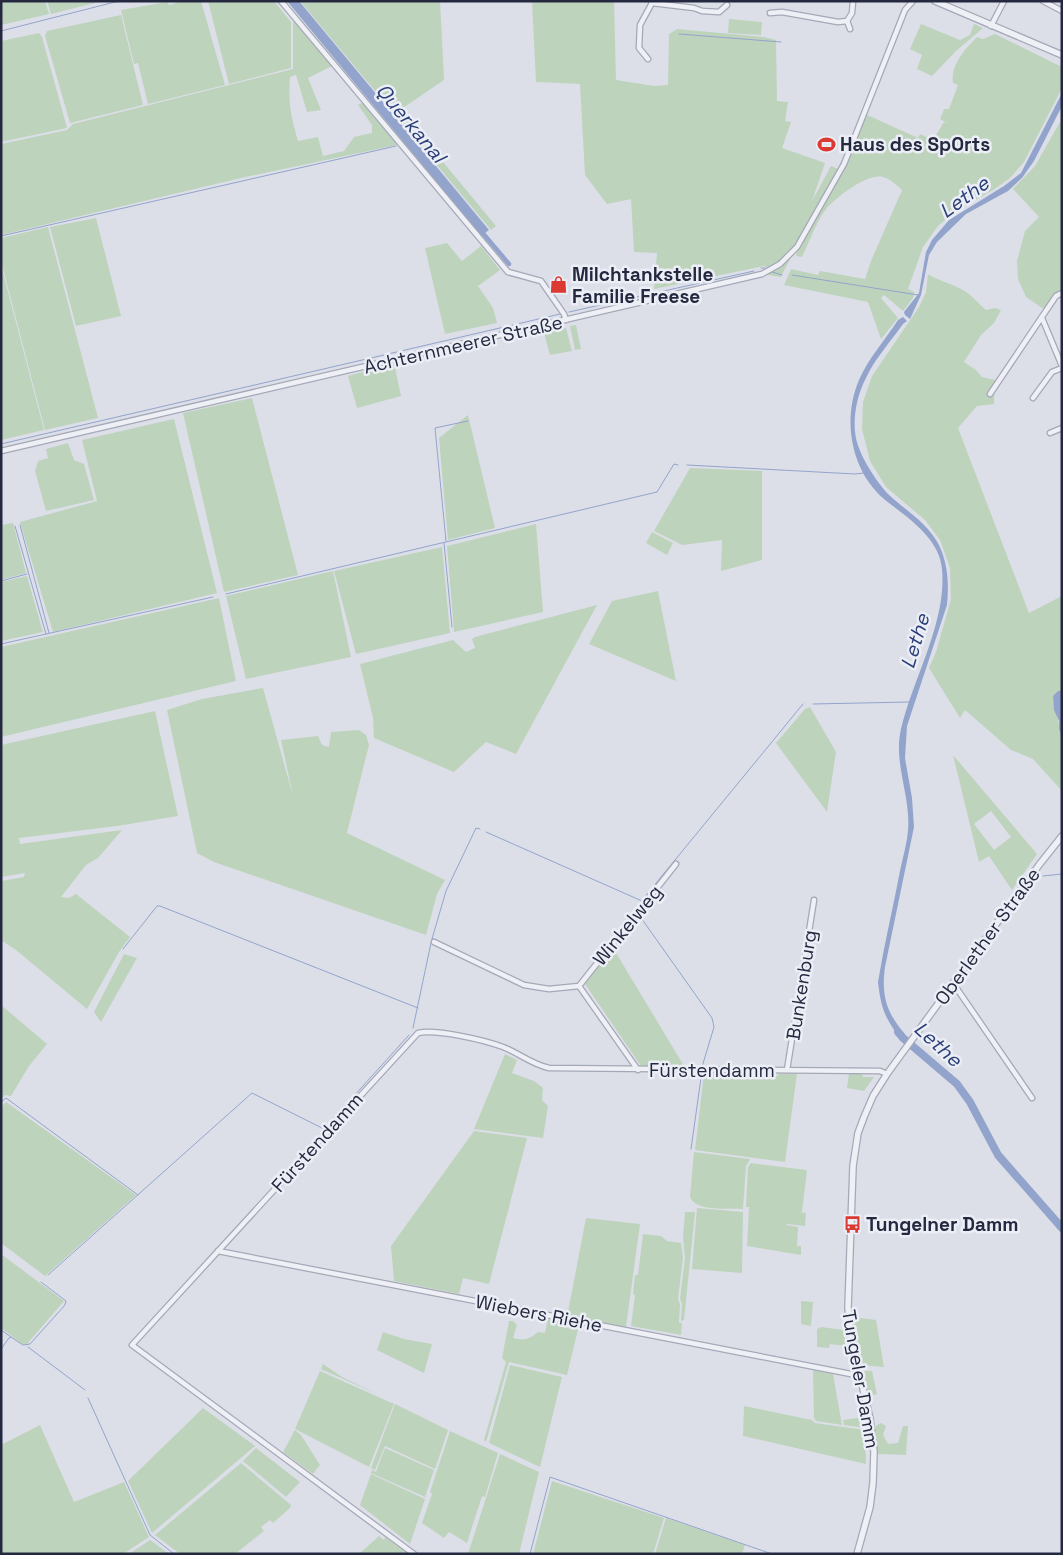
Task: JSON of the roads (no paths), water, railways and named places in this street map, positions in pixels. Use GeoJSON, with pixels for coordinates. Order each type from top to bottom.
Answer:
{"type":"FeatureCollection","features":[{"type":"Feature","properties":{"kind":"street"},"geometry":{"type":"LineString","coordinates":[[281,1],[508,272],[541,281],[566,320]]}},
{"type":"Feature","properties":{"kind":"street"},"geometry":{"type":"LineString","coordinates":[[847,21],[852,13],[853,1]]}},
{"type":"Feature","properties":{"kind":"street","name":"Achternmeerer Straße"},"geometry":{"type":"LineString","coordinates":[[1,451],[762,274],[780,264],[794,251],[844,164],[905,10],[912,1]]}},
{"type":"Feature","properties":{"kind":"street"},"geometry":{"type":"LineString","coordinates":[[935,1],[1062,55]]}},
{"type":"Feature","properties":{"kind":"street"},"geometry":{"type":"LineString","coordinates":[[991,26],[1004,1]]}},
{"type":"Feature","properties":{"kind":"street"},"geometry":{"type":"LineString","coordinates":[[1043,1],[1062,11]]}},
{"type":"Feature","properties":{"kind":"street"},"geometry":{"type":"LineString","coordinates":[[648,59],[639,48],[639,40],[640,25],[651,2],[718,12],[727,5]]}},
{"type":"Feature","properties":{"kind":"street"},"geometry":{"type":"LineString","coordinates":[[770,13],[782,12],[838,22],[847,21]]}},
{"type":"Feature","properties":{"kind":"street"},"geometry":{"type":"LineString","coordinates":[[847,21],[850,29]]}},
{"type":"Feature","properties":{"kind":"street"},"geometry":{"type":"LineString","coordinates":[[990,394],[1056,296],[1062,294]]}},
{"type":"Feature","properties":{"kind":"street"},"geometry":{"type":"LineString","coordinates":[[1032,398],[1052,372],[1062,367],[1042,318]]}},
{"type":"Feature","properties":{"kind":"street"},"geometry":{"type":"LineString","coordinates":[[1050,433],[1062,428]]}},
{"type":"Feature","properties":{"kind":"street","name":"Oberlether Straße"},"geometry":{"type":"LineString","coordinates":[[912,1038],[1062,836]]}},
{"type":"Feature","properties":{"kind":"street","name":"Winkelweg"},"geometry":{"type":"LineString","coordinates":[[579,986],[676,864]]}},
{"type":"Feature","properties":{"kind":"street","name":"Bunkenburg"},"geometry":{"type":"LineString","coordinates":[[787,1070],[814,900]]}},
{"type":"Feature","properties":{"kind":"street"},"geometry":{"type":"LineString","coordinates":[[434,942],[524,985],[549,988],[579,986],[638,1070]]}},
{"type":"Feature","properties":{"kind":"street"},"geometry":{"type":"LineString","coordinates":[[953,984],[1032,1098]]}},
{"type":"Feature","properties":{"kind":"street","name":"Fürstendamm"},"geometry":{"type":"LineString","coordinates":[[414,1554],[132,1345],[418,1033],[433,1032],[482,1041],[504,1047],[535,1065],[549,1068],[880,1071],[887,1074]]}},
{"type":"Feature","properties":{"kind":"street","name":"Tungeler Damm"},"geometry":{"type":"LineString","coordinates":[[857,1554],[870,1507],[874,1463],[870,1419],[851,1336],[848,1308],[853,1166],[858,1134],[873,1096],[912,1038]]}},
{"type":"Feature","properties":{"kind":"street","name":"Wiebers Riehe"},"geometry":{"type":"LineString","coordinates":[[218,1251],[856,1375],[859,1374]]}},
{"type":"Feature","properties":{"kind":"water"},"geometry":{"type":"Polygon","coordinates":[[[287,1],[299,1],[489,230],[481,236],[287,1]]]}},
{"type":"Feature","properties":{"kind":"water"},"geometry":{"type":"Polygon","coordinates":[[[1062,93],[1062,106],[1034,161],[1022,178],[1008,191],[966,214],[937,242],[929,255],[921,295],[910,319],[904,312],[919,293],[926,252],[932,240],[949,220],[1004,186],[1021,173],[1062,93]]]}},
{"type":"Feature","properties":{"kind":"water"},"geometry":{"type":"Polygon","coordinates":[[[903,317],[907,321],[878,357],[863,385],[856,407],[855,431],[864,460],[878,482],[888,494],[916,517],[939,545],[946,567],[948,582],[947,605],[907,726],[905,758],[912,798],[914,827],[884,978],[887,1005],[907,1037],[903,1042],[885,1014],[878,982],[908,830],[907,805],[899,754],[901,729],[934,629],[942,589],[942,569],[936,549],[923,531],[876,492],[866,478],[853,447],[851,413],[859,380],[867,365],[898,320],[903,317]]]}},
{"type":"Feature","properties":{"kind":"water"},"geometry":{"type":"Polygon","coordinates":[[[1062,690],[1062,738],[1059,721],[1054,710],[1053,696],[1062,690]]]}},
{"type":"Feature","properties":{"kind":"waterway"},"geometry":{"type":"LineString","coordinates":[[1,31],[119,1]]}},
{"type":"Feature","properties":{"kind":"waterway"},"geometry":{"type":"LineString","coordinates":[[679,34],[781,42]]}},
{"type":"Feature","properties":{"kind":"waterway"},"geometry":{"type":"LineString","coordinates":[[1,236],[396,146]]}},
{"type":"Feature","properties":{"kind":"waterway","name":"Querkanal"},"geometry":{"type":"LineString","coordinates":[[481,231],[509,264]]}},
{"type":"Feature","properties":{"kind":"waterway"},"geometry":{"type":"LineString","coordinates":[[569,312],[754,271]]}},
{"type":"Feature","properties":{"kind":"waterway"},"geometry":{"type":"LineString","coordinates":[[772,272],[782,275]]}},
{"type":"Feature","properties":{"kind":"waterway"},"geometry":{"type":"LineString","coordinates":[[792,275],[918,295]]}},
{"type":"Feature","properties":{"kind":"waterway"},"geometry":{"type":"LineString","coordinates":[[1,444],[560,314]]}},
{"type":"Feature","properties":{"kind":"waterway"},"geometry":{"type":"LineString","coordinates":[[446,541],[435,428],[468,421]]}},
{"type":"Feature","properties":{"kind":"waterway"},"geometry":{"type":"LineString","coordinates":[[226,594],[657,492],[674,464],[678,465]]}},
{"type":"Feature","properties":{"kind":"waterway"},"geometry":{"type":"LineString","coordinates":[[687,465],[864,473]]}},
{"type":"Feature","properties":{"kind":"waterway"},"geometry":{"type":"LineString","coordinates":[[20,525],[49,633]]}},
{"type":"Feature","properties":{"kind":"waterway"},"geometry":{"type":"LineString","coordinates":[[15,526],[46,634]]}},
{"type":"Feature","properties":{"kind":"waterway"},"geometry":{"type":"LineString","coordinates":[[444,543],[452,627]]}},
{"type":"Feature","properties":{"kind":"waterway"},"geometry":{"type":"LineString","coordinates":[[1,581],[27,574]]}},
{"type":"Feature","properties":{"kind":"waterway"},"geometry":{"type":"LineString","coordinates":[[1,644],[213,597]]}},
{"type":"Feature","properties":{"kind":"waterway"},"geometry":{"type":"LineString","coordinates":[[813,704],[910,702]]}},
{"type":"Feature","properties":{"kind":"waterway"},"geometry":{"type":"LineString","coordinates":[[652,888],[803,704]]}},
{"type":"Feature","properties":{"kind":"waterway"},"geometry":{"type":"LineString","coordinates":[[432,939],[446,891],[476,828],[480,829]]}},
{"type":"Feature","properties":{"kind":"waterway"},"geometry":{"type":"LineString","coordinates":[[486,832],[642,901],[648,893]]}},
{"type":"Feature","properties":{"kind":"waterway"},"geometry":{"type":"LineString","coordinates":[[1043,876],[1062,874]]}},
{"type":"Feature","properties":{"kind":"waterway"},"geometry":{"type":"LineString","coordinates":[[123,949],[157,906],[160,906],[418,1008]]}},
{"type":"Feature","properties":{"kind":"waterway"},"geometry":{"type":"LineString","coordinates":[[639,915],[712,1018],[714,1027],[702,1067]]}},
{"type":"Feature","properties":{"kind":"waterway"},"geometry":{"type":"LineString","coordinates":[[413,1028],[431,943]]}},
{"type":"Feature","properties":{"kind":"waterway","name":"Lethe"},"geometry":{"type":"LineString","coordinates":[[898,1032],[957,1084],[970,1102],[998,1155],[1062,1228]]}},
{"type":"Feature","properties":{"kind":"waterway"},"geometry":{"type":"LineString","coordinates":[[48,1275],[252,1093],[324,1129],[409,1035]]}},
{"type":"Feature","properties":{"kind":"waterway"},"geometry":{"type":"LineString","coordinates":[[691,1149],[702,1071]]}},
{"type":"Feature","properties":{"kind":"waterway"},"geometry":{"type":"LineString","coordinates":[[1,1102],[6,1098],[138,1195]]}},
{"type":"Feature","properties":{"kind":"waterway"},"geometry":{"type":"LineString","coordinates":[[1,1349],[11,1337],[23,1345],[30,1344],[65,1305],[66,1301],[41,1282]]}},
{"type":"Feature","properties":{"kind":"waterway"},"geometry":{"type":"LineString","coordinates":[[1,1330],[11,1337]]}},
{"type":"Feature","properties":{"kind":"waterway"},"geometry":{"type":"LineString","coordinates":[[28,1347],[85,1390]]}},
{"type":"Feature","properties":{"kind":"waterway"},"geometry":{"type":"LineString","coordinates":[[88,1398],[150,1535],[174,1554]]}},
{"type":"Feature","properties":{"kind":"waterway"},"geometry":{"type":"LineString","coordinates":[[530,1554],[550,1477],[772,1554]]}},
{"type":"Feature","properties":{"kind":"place","name":"Haus des SpOrts"},"geometry":{"type":"Point","coordinates":[826,144]}},
{"type":"Feature","properties":{"kind":"place","name":"Milchtankstelle Familie Freese"},"geometry":{"type":"Point","coordinates":[558,285]}},
{"type":"Feature","properties":{"kind":"place","name":"Tungelner Damm"},"geometry":{"type":"Point","coordinates":[852,1224]}}]}
